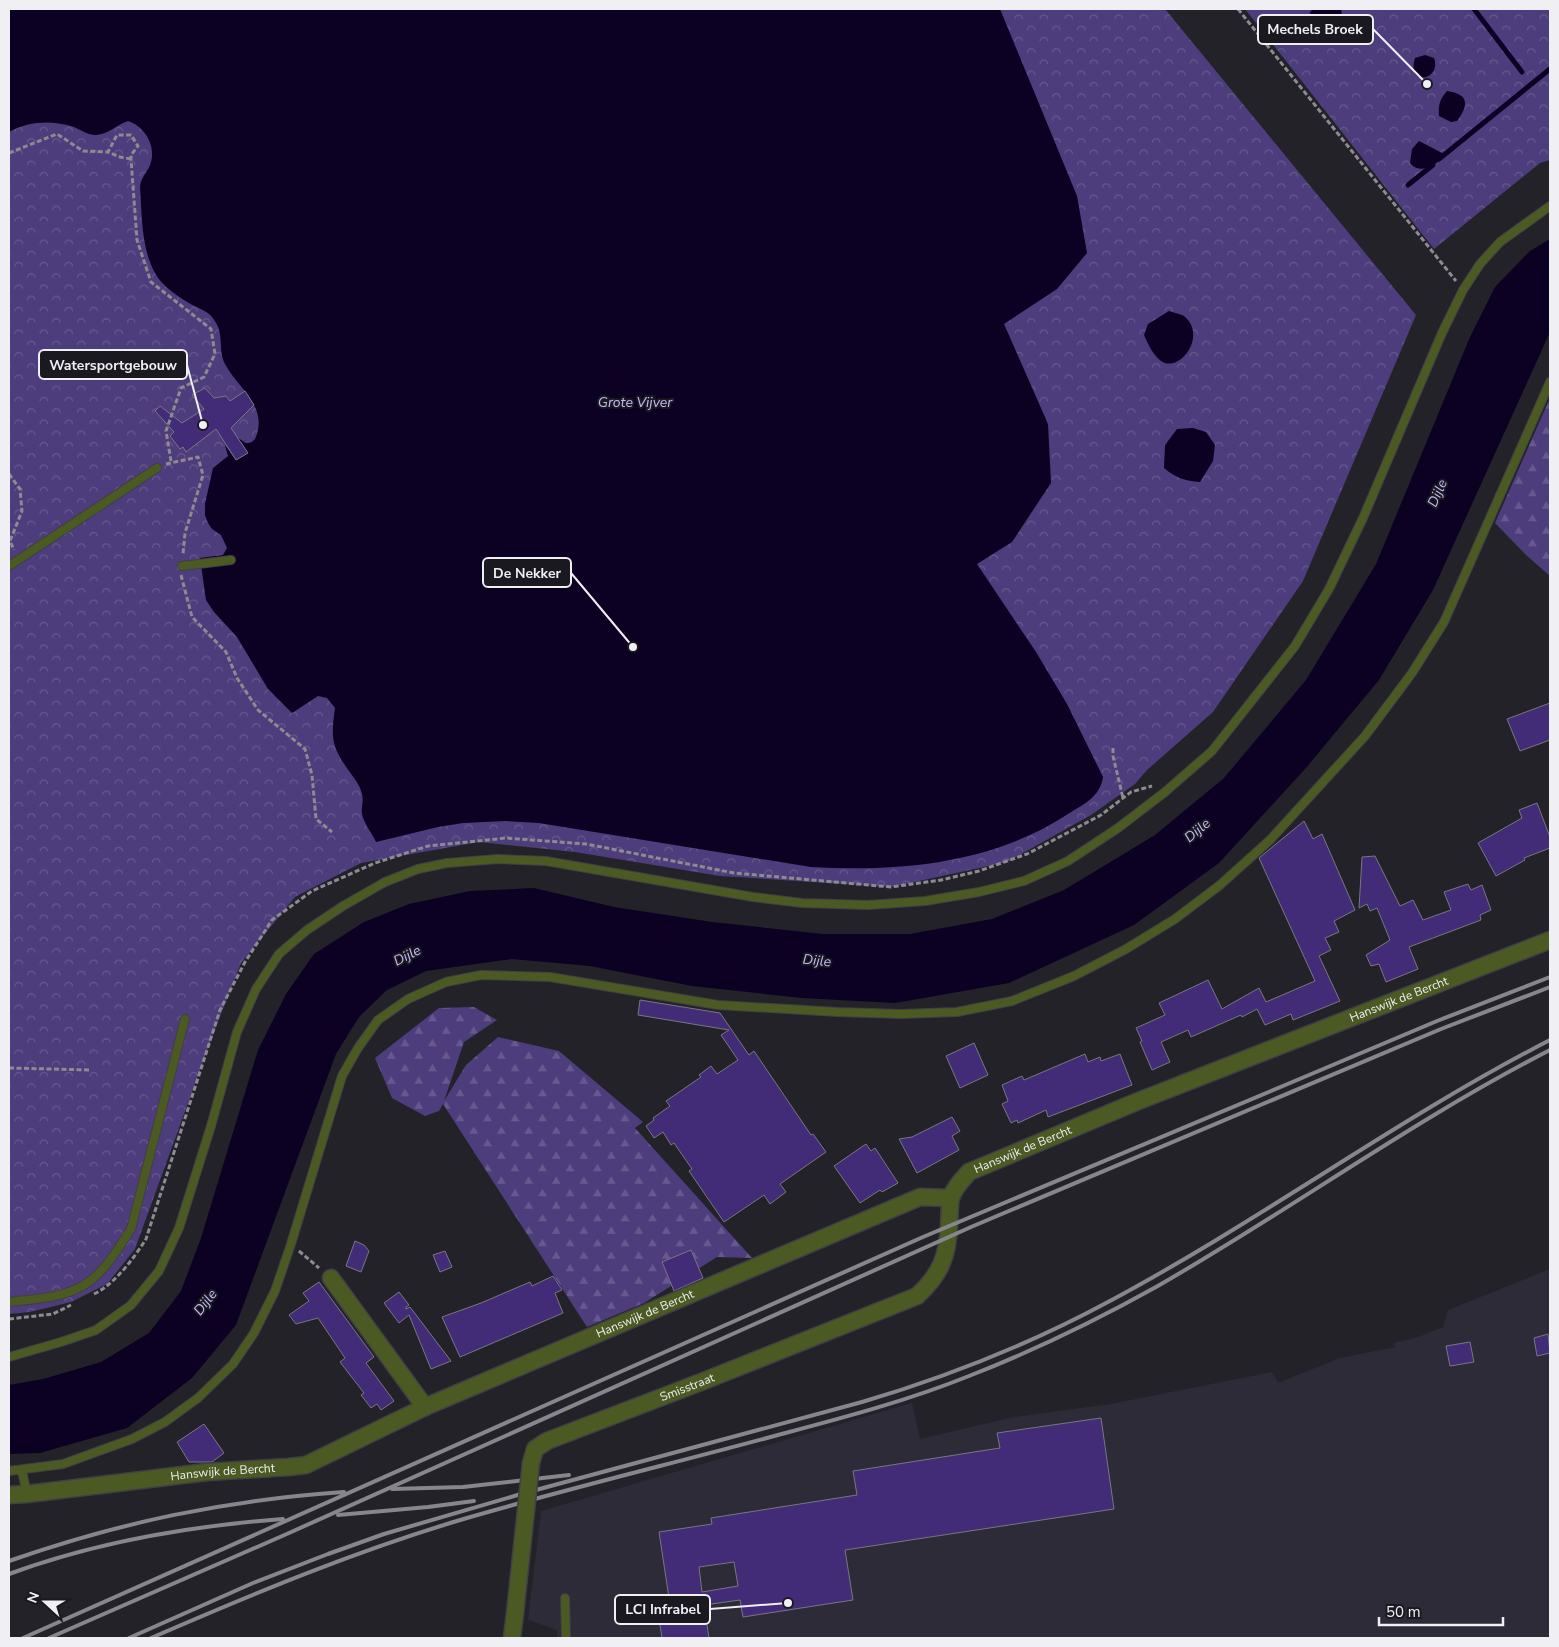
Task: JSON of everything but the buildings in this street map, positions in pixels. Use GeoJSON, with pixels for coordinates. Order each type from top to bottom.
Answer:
{"type":"FeatureCollection","features":[{"type":"Feature","properties":{"kind":"street","name":"Hanswijk de Bercht"},"geometry":{"type":"LineString","coordinates":[[9,1495],[207,1472],[306,1465],[425,1407],[920,1197],[951,1198],[958,1184],[969,1172],[1136,1102],[1550,940]]}},
{"type":"Feature","properties":{"kind":"street","name":"Smisstraat"},"geometry":{"type":"LineString","coordinates":[[512,1638],[535,1449],[547,1441],[917,1296],[940,1269],[946,1250],[951,1198]]}},
{"type":"Feature","properties":{"kind":"street"},"geometry":{"type":"LineString","coordinates":[[331,1278],[425,1407]]}},
{"type":"Feature","properties":{"kind":"lane"},"geometry":{"type":"LineString","coordinates":[[9,1357],[96,1330],[131,1305],[159,1271],[179,1228],[211,1126],[237,1032],[256,989],[279,954],[307,930],[343,906],[385,882],[418,869],[447,863],[498,859],[546,861],[753,897],[802,903],[877,905],[925,901],[980,892],[1024,881],[1068,861],[1118,828],[1165,792],[1212,751],[1295,646],[1328,589],[1363,518],[1442,333],[1463,290],[1480,264],[1500,242],[1550,206]]}},
{"type":"Feature","properties":{"kind":"lane"},"geometry":{"type":"LineString","coordinates":[[9,1471],[22,1471],[63,1464],[132,1439],[165,1422],[198,1398],[233,1364],[254,1333],[274,1291],[291,1244],[342,1076],[358,1048],[378,1020],[408,999],[446,982],[481,975],[550,977],[718,1005],[901,1014],[957,1012],[1012,1001],[1074,976],[1126,949],[1175,919],[1220,885],[1270,840],[1366,736],[1412,673],[1448,614],[1550,382]]}},
{"type":"Feature","properties":{"kind":"lane"},"geometry":{"type":"LineString","coordinates":[[9,566],[157,468]]}},
{"type":"Feature","properties":{"kind":"lane"},"geometry":{"type":"LineString","coordinates":[[182,566],[231,560]]}},
{"type":"Feature","properties":{"kind":"lane"},"geometry":{"type":"LineString","coordinates":[[9,1302],[42,1298],[70,1291],[90,1281],[112,1258],[131,1229],[185,1019]]}},
{"type":"Feature","properties":{"kind":"lane"},"geometry":{"type":"LineString","coordinates":[[22,1471],[27,1494]]}},
{"type":"Feature","properties":{"kind":"lane"},"geometry":{"type":"LineString","coordinates":[[565,1598],[566,1638]]}},
{"type":"Feature","properties":{"kind":"path"},"geometry":{"type":"LineString","coordinates":[[1238,9],[1463,290]]}},
{"type":"Feature","properties":{"kind":"path"},"geometry":{"type":"LineString","coordinates":[[9,153],[57,134],[83,151],[108,152],[131,159]]}},
{"type":"Feature","properties":{"kind":"path"},"geometry":{"type":"LineString","coordinates":[[108,152],[117,135],[131,135],[138,146],[131,155],[137,240],[151,282],[211,329],[215,354],[204,377],[181,388],[166,431],[171,461]]}},
{"type":"Feature","properties":{"kind":"path"},"geometry":{"type":"LineString","coordinates":[[157,468],[171,461],[198,457],[203,476],[185,533],[181,577],[192,617],[226,652],[237,678],[258,710],[305,749],[312,775],[316,819],[332,832]]}},
{"type":"Feature","properties":{"kind":"path"},"geometry":{"type":"LineString","coordinates":[[9,474],[20,489],[22,512],[10,541],[17,560]]}},
{"type":"Feature","properties":{"kind":"path"},"geometry":{"type":"LineString","coordinates":[[1113,748],[1114,761],[1123,798]]}},
{"type":"Feature","properties":{"kind":"path"},"geometry":{"type":"LineString","coordinates":[[9,1068],[91,1070]]}},
{"type":"Feature","properties":{"kind":"path"},"geometry":{"type":"LineString","coordinates":[[291,1244],[331,1278]]}},
{"type":"Feature","properties":{"kind":"shaded area"},"geometry":{"type":"Polygon","coordinates":[[[1550,1269],[1550,1638],[557,1638],[557,1630],[528,1620],[541,1511],[912,1403],[920,1439],[1014,1417],[1111,1404],[1272,1372],[1278,1383],[1340,1358],[1395,1347],[1394,1343],[1418,1337],[1443,1327],[1448,1310],[1550,1269]]]}},
{"type":"Feature","properties":{"kind":"green space","name":"Grote Vijver"},"geometry":{"type":"Polygon","coordinates":[[[9,9],[1165,9],[1416,315],[1303,581],[1213,712],[1147,770],[1135,784],[1091,815],[1007,862],[891,887],[720,876],[575,852],[479,842],[361,863],[295,897],[241,963],[135,1249],[107,1284],[71,1302],[30,1312],[9,1314],[9,9]]]}},
{"type":"Feature","properties":{"kind":"green space"},"geometry":{"type":"Polygon","coordinates":[[[1245,9],[1550,9],[1550,160],[1540,163],[1434,249],[1245,9]]]}},
{"type":"Feature","properties":{"kind":"green space"},"geometry":{"type":"Polygon","coordinates":[[[1550,398],[1550,576],[1526,555],[1495,523],[1550,398]]]}},
{"type":"Feature","properties":{"kind":"green space"},"geometry":{"type":"Polygon","coordinates":[[[474,1007],[497,1020],[464,1042],[444,1101],[466,1065],[498,1037],[559,1051],[643,1122],[635,1128],[752,1258],[717,1257],[644,1303],[587,1327],[443,1104],[439,1111],[425,1116],[392,1098],[375,1058],[439,1008],[474,1007]]]}},
{"type":"Feature","properties":{"kind":"water","name":"Grote Vijver"},"geometry":{"type":"Polygon","coordinates":[[[9,9],[1000,9],[1077,196],[1087,253],[1057,289],[1004,324],[1048,424],[1051,483],[1012,542],[977,564],[1036,652],[1067,704],[1103,777],[1099,790],[1080,807],[1039,831],[1008,844],[977,854],[911,866],[878,868],[811,867],[539,823],[505,821],[463,823],[438,827],[376,842],[363,818],[363,797],[360,788],[336,748],[333,734],[335,708],[327,698],[318,696],[292,713],[268,689],[237,637],[214,612],[206,600],[200,558],[223,555],[227,548],[221,535],[212,529],[205,515],[205,504],[213,468],[228,456],[225,445],[236,460],[248,453],[238,438],[246,443],[252,442],[256,436],[259,423],[254,405],[249,396],[225,364],[219,329],[212,317],[175,294],[158,278],[150,263],[143,231],[140,187],[151,162],[152,149],[150,143],[139,127],[128,121],[105,133],[96,135],[57,123],[33,124],[9,132],[9,9]]]}},
{"type":"Feature","properties":{"kind":"water"},"geometry":{"type":"Polygon","coordinates":[[[1313,9],[1341,9],[1340,25],[1333,31],[1317,32],[1309,23],[1310,12],[1313,9]]]}},
{"type":"Feature","properties":{"kind":"water"},"geometry":{"type":"Polygon","coordinates":[[[1425,55],[1434,58],[1435,66],[1433,72],[1424,78],[1415,74],[1414,68],[1415,58],[1425,55]]]}},
{"type":"Feature","properties":{"kind":"water"},"geometry":{"type":"Polygon","coordinates":[[[1447,91],[1460,95],[1465,101],[1464,110],[1457,121],[1451,122],[1439,116],[1440,102],[1447,91]]]}},
{"type":"Feature","properties":{"kind":"water"},"geometry":{"type":"Polygon","coordinates":[[[1419,141],[1442,153],[1444,157],[1427,168],[1414,167],[1410,163],[1412,149],[1419,141]]]}},
{"type":"Feature","properties":{"kind":"water","name":"Dijle"},"geometry":{"type":"Polygon","coordinates":[[[1550,239],[1550,332],[1433,590],[1379,680],[1305,769],[1219,863],[1134,925],[1009,983],[895,1003],[802,998],[692,986],[590,966],[512,959],[426,971],[387,990],[359,1017],[336,1054],[236,1325],[192,1378],[127,1428],[40,1453],[9,1454],[9,1385],[43,1379],[101,1362],[149,1333],[181,1291],[201,1238],[258,1050],[286,994],[314,954],[364,922],[409,904],[470,891],[534,888],[614,907],[712,922],[823,934],[910,934],[992,919],[1064,890],[1155,835],[1224,778],[1306,680],[1376,564],[1470,337],[1495,287],[1530,251],[1550,239]]]}},
{"type":"Feature","properties":{"kind":"water"},"geometry":{"type":"Polygon","coordinates":[[[1169,311],[1184,316],[1191,324],[1193,333],[1189,350],[1176,362],[1168,364],[1156,356],[1144,335],[1148,324],[1169,311]]]}},
{"type":"Feature","properties":{"kind":"water"},"geometry":{"type":"Polygon","coordinates":[[[1193,428],[1206,432],[1215,445],[1213,461],[1200,482],[1181,478],[1164,468],[1165,445],[1177,429],[1193,428]]]}},
{"type":"Feature","properties":{"kind":"waterway"},"geometry":{"type":"LineString","coordinates":[[1474,9],[1522,72]]}},
{"type":"Feature","properties":{"kind":"waterway"},"geometry":{"type":"LineString","coordinates":[[1439,159],[1550,69]]}},
{"type":"Feature","properties":{"kind":"waterway"},"geometry":{"type":"LineString","coordinates":[[1408,185],[1433,165]]}},
{"type":"Feature","properties":{"kind":"railway"},"geometry":{"type":"LineString","coordinates":[[23,1638],[923,1237],[1437,1021],[1550,977]]}},
{"type":"Feature","properties":{"kind":"railway"},"geometry":{"type":"LineString","coordinates":[[49,1638],[289,1533],[971,1227],[1441,1029],[1550,987]]}},
{"type":"Feature","properties":{"kind":"railway"},"geometry":{"type":"LineString","coordinates":[[129,1638],[253,1583],[384,1534],[521,1494],[862,1402],[925,1382],[1018,1346],[1079,1317],[1164,1271],[1438,1102],[1550,1040]]}},
{"type":"Feature","properties":{"kind":"railway"},"geometry":{"type":"LineString","coordinates":[[151,1638],[307,1573],[426,1530],[545,1496],[874,1408],[946,1385],[1017,1356],[1064,1335],[1156,1287],[1449,1106],[1550,1050]]}},
{"type":"Feature","properties":{"kind":"railway"},"geometry":{"type":"LineString","coordinates":[[392,1489],[463,1487],[569,1475]]}},
{"type":"Feature","properties":{"kind":"railway"},"geometry":{"type":"LineString","coordinates":[[9,1561],[92,1535],[174,1515],[258,1501],[344,1492]]}},
{"type":"Feature","properties":{"kind":"railway"},"geometry":{"type":"LineString","coordinates":[[338,1515],[474,1501]]}},
{"type":"Feature","properties":{"kind":"railway"},"geometry":{"type":"LineString","coordinates":[[9,1574],[109,1544],[178,1531],[283,1519]]}},
{"type":"Feature","properties":{"kind":"place","name":"Mechels Broek"},"geometry":{"type":"Point","coordinates":[1427,84]}},
{"type":"Feature","properties":{"kind":"place","name":"Watersportgebouw"},"geometry":{"type":"Point","coordinates":[203,425]}},
{"type":"Feature","properties":{"kind":"place","name":"De Nekker"},"geometry":{"type":"Point","coordinates":[633,647]}},
{"type":"Feature","properties":{"kind":"place","name":"LCI Infrabel"},"geometry":{"type":"Point","coordinates":[788,1603]}}]}
